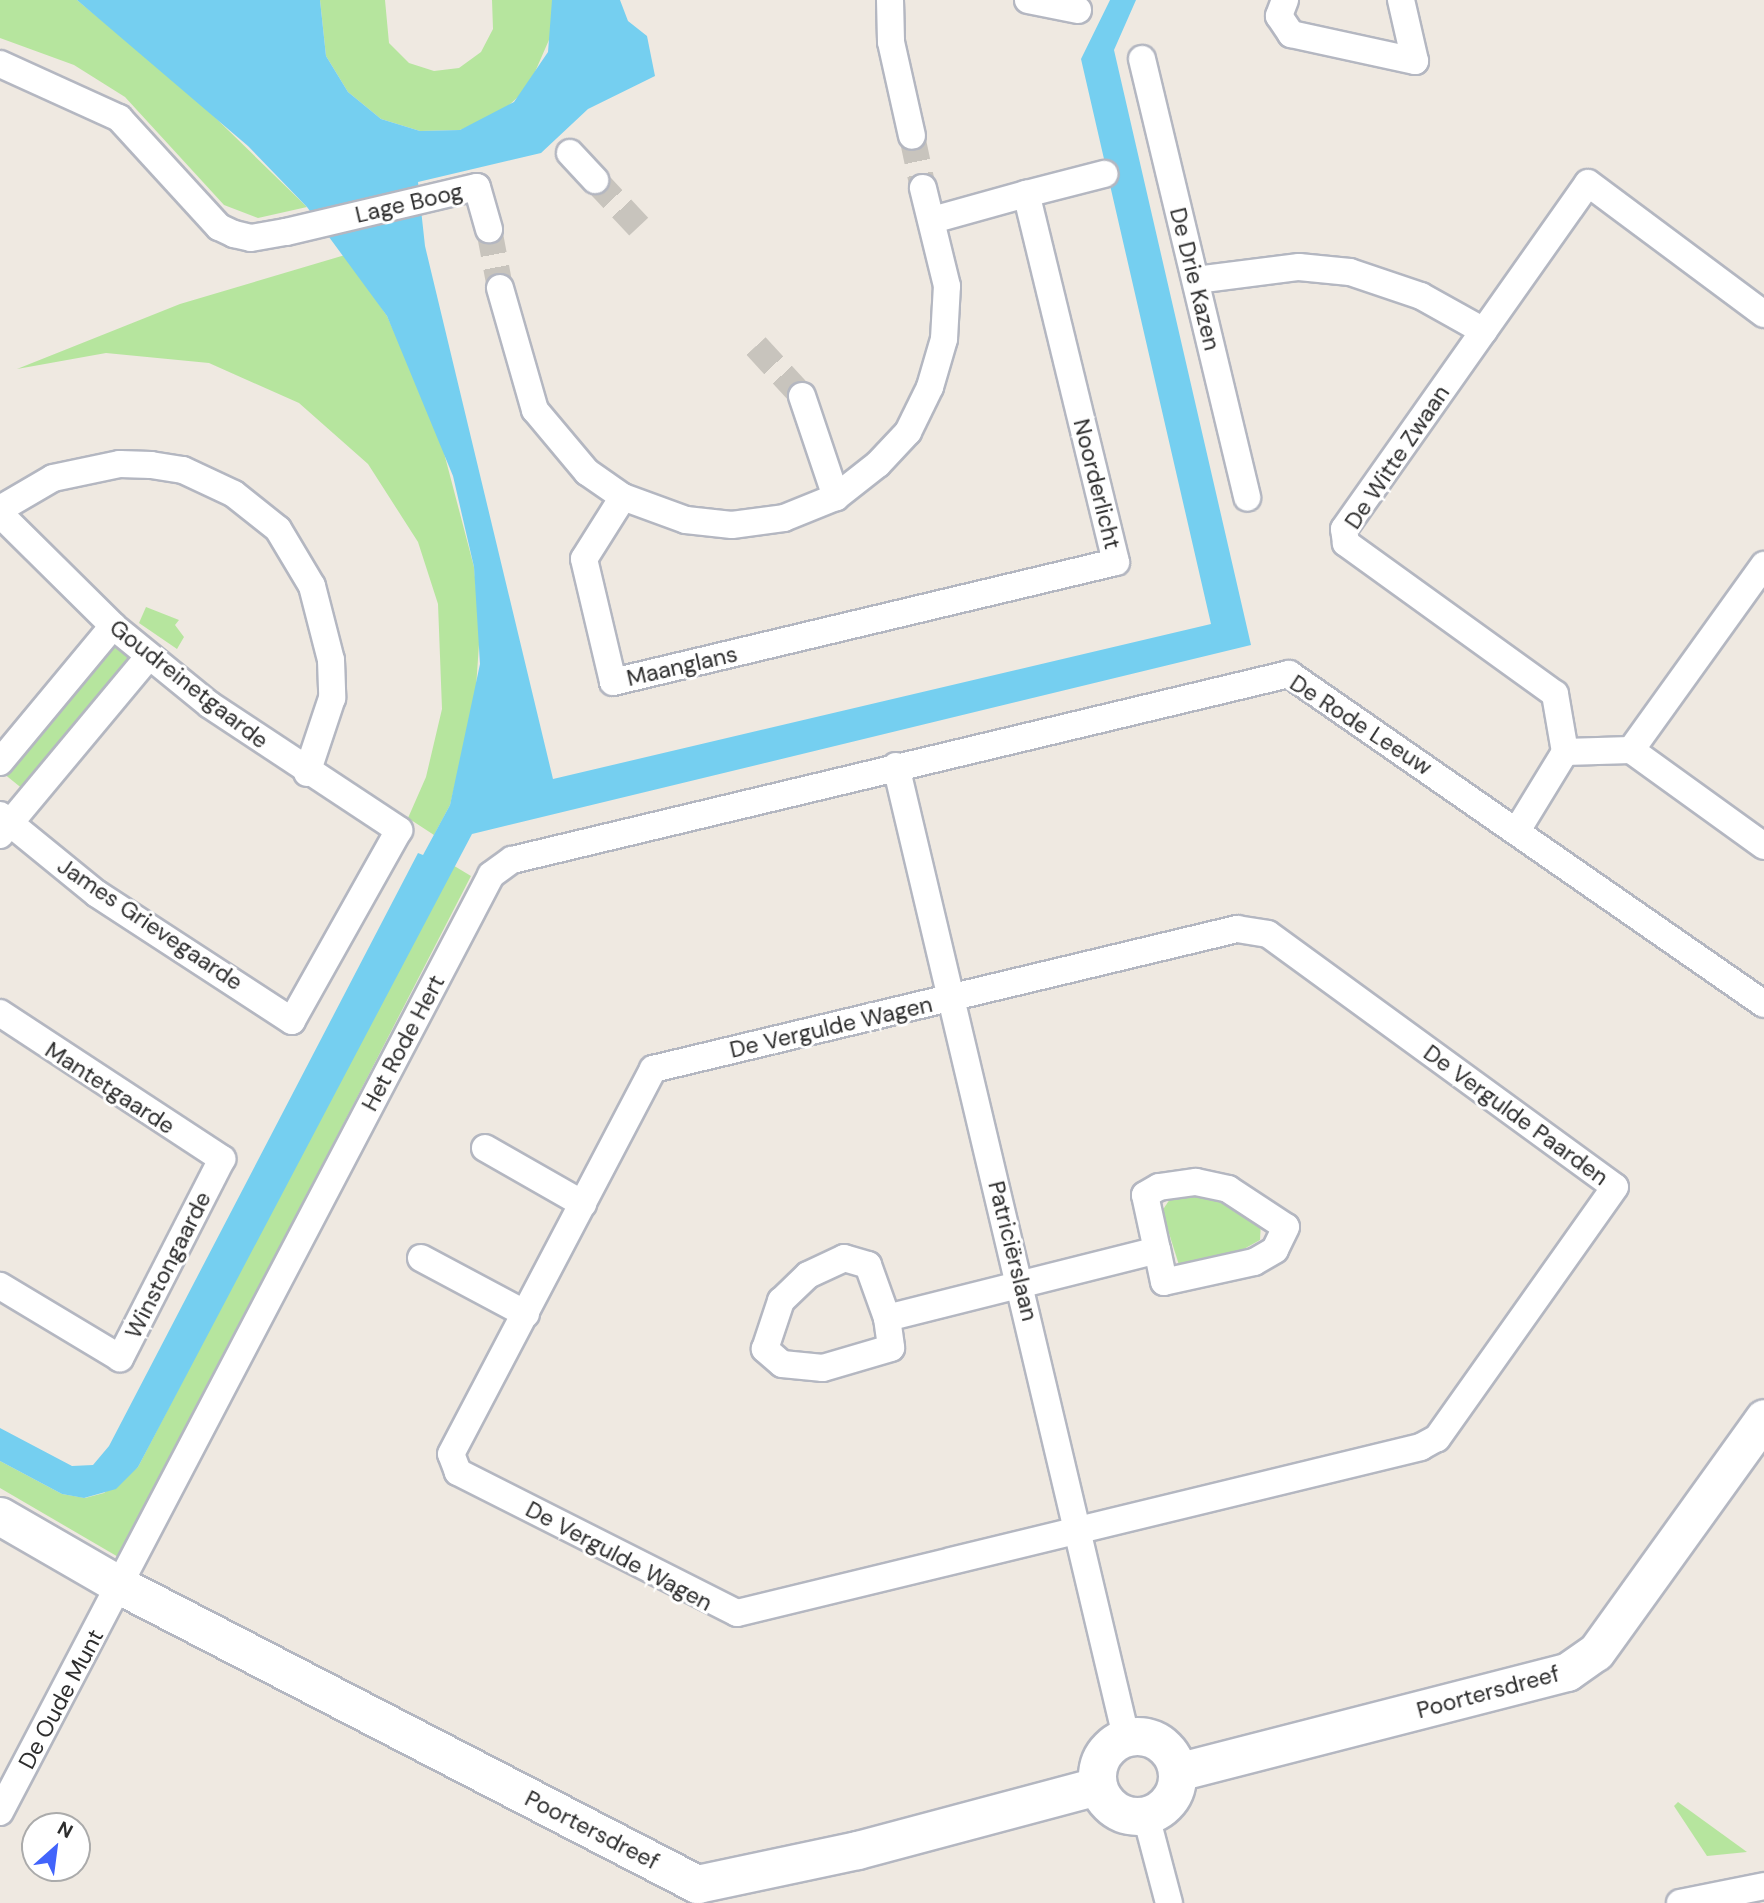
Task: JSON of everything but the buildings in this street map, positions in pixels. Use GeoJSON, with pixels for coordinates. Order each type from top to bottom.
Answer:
{"type":"FeatureCollection","features":[{"type":"Feature","properties":{"kind":"street"},"geometry":{"type":"LineString","coordinates":[[890,0],[891,42],[912,136]]}},
{"type":"Feature","properties":{"kind":"street"},"geometry":{"type":"LineString","coordinates":[[1028,0],[1078,10]]}},
{"type":"Feature","properties":{"kind":"street"},"geometry":{"type":"LineString","coordinates":[[1285,0],[1279,16],[1291,34],[1415,61],[1401,0]]}},
{"type":"Feature","properties":{"kind":"street","name":"De Drie Kazen"},"geometry":{"type":"LineString","coordinates":[[1142,59],[1247,498]]}},
{"type":"Feature","properties":{"kind":"street","name":"Lage Boog"},"geometry":{"type":"LineString","coordinates":[[0,64],[120,118],[219,227],[251,238],[477,187],[486,220]]}},
{"type":"Feature","properties":{"kind":"street"},"geometry":{"type":"LineString","coordinates":[[570,153],[595,180]]}},
{"type":"Feature","properties":{"kind":"street"},"geometry":{"type":"LineString","coordinates":[[932,220],[1104,174]]}},
{"type":"Feature","properties":{"kind":"street","name":"De Witte Zwaan"},"geometry":{"type":"LineString","coordinates":[[1577,752],[1555,694],[1346,542],[1344,529],[1588,183],[1764,314]]}},
{"type":"Feature","properties":{"kind":"street"},"geometry":{"type":"LineString","coordinates":[[500,288],[536,410],[576,462],[623,497],[686,520],[732,525],[784,518],[836,497],[901,441],[935,374],[948,292],[923,188]]}},
{"type":"Feature","properties":{"kind":"street","name":"Noorderlicht"},"geometry":{"type":"LineString","coordinates":[[863,623],[1116,562],[1026,194]]}},
{"type":"Feature","properties":{"kind":"street"},"geometry":{"type":"LineString","coordinates":[[1196,280],[1299,267],[1350,272],[1421,296],[1484,331]]}},
{"type":"Feature","properties":{"kind":"street"},"geometry":{"type":"LineString","coordinates":[[802,396],[836,497]]}},
{"type":"Feature","properties":{"kind":"street"},"geometry":{"type":"LineString","coordinates":[[0,512],[53,478],[120,464],[151,465],[183,470],[234,494],[278,529],[312,586],[331,660],[332,698],[307,773]]}},
{"type":"Feature","properties":{"kind":"street","name":"Maanglans"},"geometry":{"type":"LineString","coordinates":[[623,497],[584,559],[613,682],[863,623]]}},
{"type":"Feature","properties":{"kind":"street","name":"Goudreinetgaarde"},"geometry":{"type":"LineString","coordinates":[[0,512],[113,626],[149,656],[307,773],[399,830],[292,1021]]}},
{"type":"Feature","properties":{"kind":"street"},"geometry":{"type":"LineString","coordinates":[[1631,750],[1764,565]]}},
{"type":"Feature","properties":{"kind":"street"},"geometry":{"type":"LineString","coordinates":[[0,762],[113,626]]}},
{"type":"Feature","properties":{"kind":"street"},"geometry":{"type":"LineString","coordinates":[[3,825],[149,656]]}},
{"type":"Feature","properties":{"kind":"street","name":"De Rode Leeuw"},"geometry":{"type":"LineString","coordinates":[[897,766],[1289,674],[1518,829],[1764,1004]]}},
{"type":"Feature","properties":{"kind":"street"},"geometry":{"type":"LineString","coordinates":[[1518,829],[1577,752],[1631,750],[1764,846]]}},
{"type":"Feature","properties":{"kind":"street","name":"Patriciërslaan"},"geometry":{"type":"LineString","coordinates":[[897,766],[1080,1530],[1126,1737]]}},
{"type":"Feature","properties":{"kind":"street","name":"Het Rode Hert"},"geometry":{"type":"LineString","coordinates":[[121,1586],[491,875],[512,860],[897,766]]}},
{"type":"Feature","properties":{"kind":"street","name":"James Grievegaarde"},"geometry":{"type":"LineString","coordinates":[[3,825],[97,894],[292,1021]]}},
{"type":"Feature","properties":{"kind":"street","name":"De Vergulde Paarden"},"geometry":{"type":"LineString","coordinates":[[953,999],[1237,929],[1268,934],[1615,1187],[1437,1438],[1420,1447],[1080,1530]]}},
{"type":"Feature","properties":{"kind":"street","name":"De Vergulde Wagen"},"geometry":{"type":"LineString","coordinates":[[953,999],[653,1069],[452,1454],[458,1472],[721,1610],[737,1613],[1080,1530]]}},
{"type":"Feature","properties":{"kind":"street","name":"Mantetgaarde"},"geometry":{"type":"LineString","coordinates":[[0,1013],[222,1160]]}},
{"type":"Feature","properties":{"kind":"street"},"geometry":{"type":"LineString","coordinates":[[485,1148],[583,1204]]}},
{"type":"Feature","properties":{"kind":"street","name":"Winstongaarde"},"geometry":{"type":"LineString","coordinates":[[0,1286],[120,1358],[222,1160]]}},
{"type":"Feature","properties":{"kind":"street"},"geometry":{"type":"LineString","coordinates":[[1196,1182],[1228,1189],[1286,1227],[1275,1250],[1254,1262],[1164,1282],[1157,1250],[1145,1195],[1159,1186],[1196,1182]]}},
{"type":"Feature","properties":{"kind":"street"},"geometry":{"type":"LineString","coordinates":[[887,1318],[1157,1250]]}},
{"type":"Feature","properties":{"kind":"street"},"geometry":{"type":"LineString","coordinates":[[421,1258],[526,1314]]}},
{"type":"Feature","properties":{"kind":"street"},"geometry":{"type":"LineString","coordinates":[[845,1258],[868,1265],[887,1318],[891,1348],[824,1368],[782,1364],[765,1349],[781,1301],[808,1276],[845,1258]]}},
{"type":"Feature","properties":{"kind":"street","name":"Poortersdreef"},"geometry":{"type":"LineString","coordinates":[[1177,1772],[1567,1672],[1596,1652],[1764,1418]]}},
{"type":"Feature","properties":{"kind":"street","name":"Poortersdreef"},"geometry":{"type":"LineString","coordinates":[[0,1516],[121,1586],[696,1893],[1098,1786]]}},
{"type":"Feature","properties":{"kind":"street","name":"De Oude Munt"},"geometry":{"type":"LineString","coordinates":[[0,1812],[121,1586]]}},
{"type":"Feature","properties":{"kind":"street"},"geometry":{"type":"LineString","coordinates":[[1126,1737],[1154,1739],[1177,1772],[1166,1805],[1146,1816],[1110,1807],[1098,1786],[1099,1761],[1126,1737]]}},
{"type":"Feature","properties":{"kind":"street"},"geometry":{"type":"LineString","coordinates":[[1146,1816],[1169,1903]]}},
{"type":"Feature","properties":{"kind":"street"},"geometry":{"type":"LineString","coordinates":[[1680,1903],[1764,1886]]}},
{"type":"Feature","properties":{"kind":"green space"},"geometry":{"type":"Polygon","coordinates":[[[0,0],[77,0],[192,95],[307,207],[258,218],[224,205],[125,97],[74,65],[0,38],[0,0]]]}},
{"type":"Feature","properties":{"kind":"green space"},"geometry":{"type":"Polygon","coordinates":[[[320,0],[385,0],[389,43],[409,63],[434,71],[459,68],[481,52],[493,29],[492,0],[552,0],[552,33],[528,88],[498,115],[460,130],[420,131],[381,119],[348,92],[326,56],[320,0]]]}},
{"type":"Feature","properties":{"kind":"green space"},"geometry":{"type":"Polygon","coordinates":[[[345,255],[387,316],[438,430],[474,567],[480,630],[475,702],[450,805],[434,835],[408,818],[426,777],[442,709],[438,604],[418,542],[368,464],[299,403],[209,363],[106,353],[17,369],[180,304],[345,255]]]}},
{"type":"Feature","properties":{"kind":"green space"},"geometry":{"type":"Polygon","coordinates":[[[146,607],[179,620],[175,625],[184,637],[177,649],[139,623],[146,607]]]}},
{"type":"Feature","properties":{"kind":"green space"},"geometry":{"type":"Polygon","coordinates":[[[113,641],[133,657],[24,790],[3,773],[113,641]]]}},
{"type":"Feature","properties":{"kind":"green space"},"geometry":{"type":"Polygon","coordinates":[[[451,864],[471,876],[120,1558],[0,1488],[0,1461],[62,1494],[85,1498],[104,1493],[138,1467],[451,864]]]}},
{"type":"Feature","properties":{"kind":"green space"},"geometry":{"type":"Polygon","coordinates":[[[1174,1193],[1216,1195],[1261,1221],[1260,1240],[1224,1260],[1179,1265],[1162,1211],[1174,1193]]]}},
{"type":"Feature","properties":{"kind":"green space"},"geometry":{"type":"Polygon","coordinates":[[[1678,1802],[1747,1852],[1707,1856],[1674,1806],[1678,1802]]]}},
{"type":"Feature","properties":{"kind":"water"},"geometry":{"type":"Polygon","coordinates":[[[77,0],[320,0],[326,56],[348,92],[381,119],[420,131],[460,130],[514,102],[548,52],[552,0],[620,0],[628,21],[647,36],[655,76],[588,109],[541,153],[418,182],[425,246],[553,779],[1211,624],[1081,59],[1110,0],[1136,0],[1114,50],[1251,645],[472,834],[138,1467],[116,1489],[84,1498],[62,1494],[0,1461],[0,1428],[72,1466],[93,1465],[109,1446],[418,853],[423,855],[450,805],[480,664],[474,567],[453,476],[387,316],[307,207],[248,146],[77,0]]]}},
{"type":"Feature","properties":{"kind":"tunnel"},"geometry":{"type":"LineString","coordinates":[[912,136],[923,188]]}},
{"type":"Feature","properties":{"kind":"tunnel"},"geometry":{"type":"LineString","coordinates":[[595,180],[639,227]]}},
{"type":"Feature","properties":{"kind":"tunnel"},"geometry":{"type":"LineString","coordinates":[[489,229],[500,288]]}},
{"type":"Feature","properties":{"kind":"tunnel"},"geometry":{"type":"LineString","coordinates":[[756,346],[802,396]]}}]}
